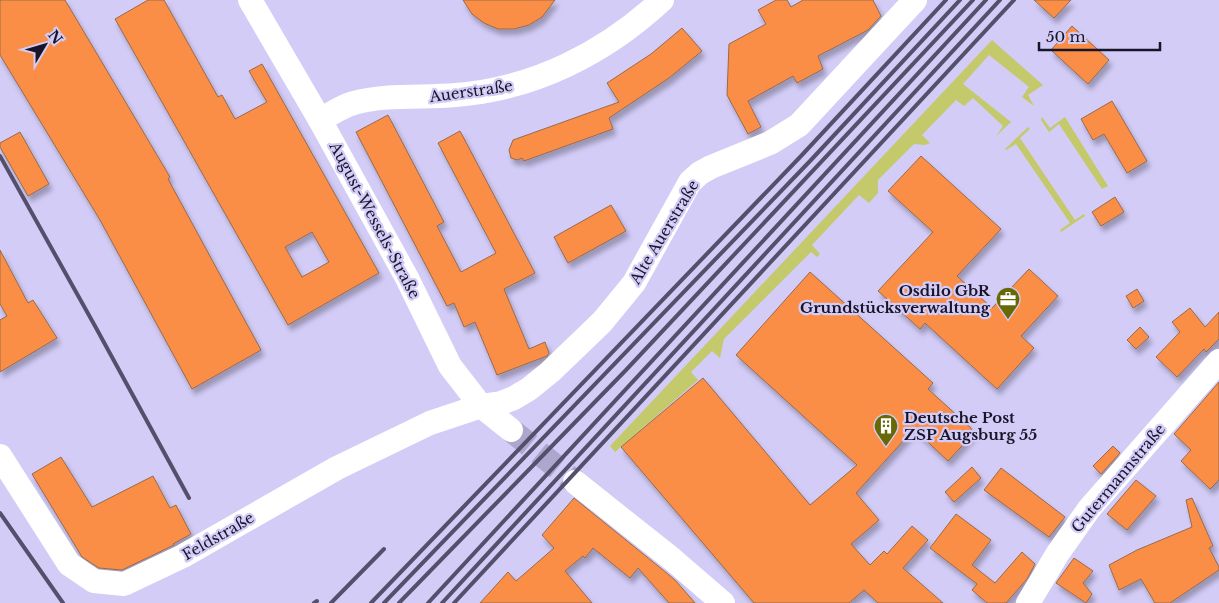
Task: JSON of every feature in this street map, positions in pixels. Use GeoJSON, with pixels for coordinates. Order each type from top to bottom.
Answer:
{"type":"FeatureCollection","features":[{"type":"Feature","properties":{"kind":"street","name":"August-Wessels-Straße"},"geometry":{"type":"LineString","coordinates":[[250,0],[320,120],[407,278],[450,366],[481,406],[511,430]]}},
{"type":"Feature","properties":{"kind":"street","name":"Auerstraße"},"geometry":{"type":"LineString","coordinates":[[320,120],[354,103],[389,98],[458,95],[496,90],[535,80],[610,42],[662,0]]}},
{"type":"Feature","properties":{"kind":"street","name":"Alte Auerstraße"},"geometry":{"type":"LineString","coordinates":[[481,406],[501,403],[514,398],[550,372],[602,322],[634,283],[690,182],[700,173],[711,167],[770,142],[799,125],[915,0]]}},
{"type":"Feature","properties":{"kind":"street","name":"Gutermannstraße"},"geometry":{"type":"LineString","coordinates":[[1028,603],[1058,553],[1089,509],[1219,361]]}},
{"type":"Feature","properties":{"kind":"street","name":"Feldstraße"},"geometry":{"type":"LineString","coordinates":[[0,456],[68,564],[94,581],[124,584],[183,556],[338,468],[430,423],[481,406]]}},
{"type":"Feature","properties":{"kind":"street"},"geometry":{"type":"LineString","coordinates":[[575,482],[723,603]]}},
{"type":"Feature","properties":{"kind":"green space"},"geometry":{"type":"Polygon","coordinates":[[[992,40],[1043,85],[1028,95],[1034,106],[1022,97],[1029,87],[989,55],[963,84],[1011,122],[996,136],[1003,126],[973,98],[964,106],[956,100],[922,135],[930,143],[925,145],[914,144],[878,180],[878,193],[869,203],[859,195],[812,245],[820,254],[817,257],[811,252],[724,339],[720,358],[712,351],[691,372],[698,380],[615,452],[610,446],[992,40]]]}},
{"type":"Feature","properties":{"kind":"green space"},"geometry":{"type":"Polygon","coordinates":[[[1042,117],[1050,128],[1065,117],[1108,186],[1102,189],[1059,124],[1049,132],[1041,120],[1042,117]]]}},
{"type":"Feature","properties":{"kind":"green space"},"geometry":{"type":"Polygon","coordinates":[[[1028,127],[1030,129],[1020,138],[1075,220],[1084,214],[1085,216],[1061,232],[1060,230],[1070,223],[1016,144],[1005,149],[1028,127]]]}},
{"type":"Feature","properties":{"kind":"building"},"geometry":{"type":"Polygon","coordinates":[[[0,0],[65,0],[170,177],[168,179],[261,350],[192,389],[100,220],[0,55],[0,0]]]}},
{"type":"Feature","properties":{"kind":"building"},"geometry":{"type":"Polygon","coordinates":[[[148,0],[164,0],[218,97],[222,95],[235,119],[267,102],[249,71],[262,64],[379,273],[288,325],[115,19],[148,0]],[[312,232],[285,247],[302,277],[329,262],[312,232]]]}},
{"type":"Feature","properties":{"kind":"building"},"geometry":{"type":"Polygon","coordinates":[[[463,0],[555,0],[542,17],[529,25],[514,29],[498,29],[484,23],[472,14],[463,0]]]}},
{"type":"Feature","properties":{"kind":"building"},"geometry":{"type":"Polygon","coordinates":[[[776,0],[787,0],[791,7],[803,0],[873,0],[881,16],[868,30],[818,56],[823,69],[797,83],[793,76],[748,101],[761,127],[748,134],[727,95],[729,44],[766,24],[758,10],[776,0]]]}},
{"type":"Feature","properties":{"kind":"building"},"geometry":{"type":"Polygon","coordinates":[[[1034,0],[1071,0],[1054,18],[1034,0]]]}},
{"type":"Feature","properties":{"kind":"building"},"geometry":{"type":"Polygon","coordinates":[[[1072,26],[1109,60],[1088,84],[1051,50],[1072,26]]]}},
{"type":"Feature","properties":{"kind":"building"},"geometry":{"type":"Polygon","coordinates":[[[682,28],[702,51],[669,78],[609,118],[613,129],[524,161],[522,158],[517,160],[511,158],[509,150],[513,140],[619,102],[607,83],[651,54],[682,28]]]}},
{"type":"Feature","properties":{"kind":"building"},"geometry":{"type":"Polygon","coordinates":[[[1112,101],[1147,161],[1127,173],[1104,134],[1093,140],[1081,119],[1112,101]]]}},
{"type":"Feature","properties":{"kind":"building"},"geometry":{"type":"Polygon","coordinates":[[[388,115],[444,222],[437,226],[461,272],[496,253],[438,143],[460,131],[535,273],[504,289],[529,349],[545,342],[549,353],[547,356],[497,375],[475,322],[464,327],[454,303],[447,306],[356,132],[388,115]]]}},
{"type":"Feature","properties":{"kind":"building"},"geometry":{"type":"Polygon","coordinates":[[[20,132],[49,184],[28,196],[0,147],[0,143],[20,132]]]}},
{"type":"Feature","properties":{"kind":"building"},"geometry":{"type":"Polygon","coordinates":[[[921,156],[1001,229],[957,276],[992,308],[1029,269],[1058,296],[1021,336],[1034,348],[997,389],[925,323],[920,329],[878,291],[933,232],[888,191],[921,156]]]}},
{"type":"Feature","properties":{"kind":"building"},"geometry":{"type":"Polygon","coordinates":[[[1115,197],[1124,212],[1101,226],[1092,212],[1115,197]]]}},
{"type":"Feature","properties":{"kind":"building"},"geometry":{"type":"Polygon","coordinates":[[[611,205],[626,231],[568,263],[554,237],[611,205]]]}},
{"type":"Feature","properties":{"kind":"building"},"geometry":{"type":"Polygon","coordinates":[[[0,250],[28,303],[33,300],[57,338],[0,372],[0,320],[7,316],[0,304],[0,250]]]}},
{"type":"Feature","properties":{"kind":"building"},"geometry":{"type":"Polygon","coordinates":[[[810,272],[933,383],[928,389],[971,428],[972,435],[948,461],[914,429],[856,493],[879,520],[851,544],[870,565],[884,551],[887,554],[912,526],[928,540],[903,568],[943,603],[878,603],[864,590],[849,603],[754,603],[621,447],[703,378],[810,505],[857,465],[736,355],[810,272]]]}},
{"type":"Feature","properties":{"kind":"building"},"geometry":{"type":"Polygon","coordinates":[[[1137,289],[1144,301],[1133,308],[1126,296],[1137,289]]]}},
{"type":"Feature","properties":{"kind":"building"},"geometry":{"type":"Polygon","coordinates":[[[1190,308],[1205,327],[1219,312],[1219,339],[1206,352],[1204,349],[1177,377],[1156,357],[1180,332],[1172,322],[1190,308]]]}},
{"type":"Feature","properties":{"kind":"building"},"geometry":{"type":"Polygon","coordinates":[[[1140,327],[1149,337],[1136,349],[1127,340],[1140,327]]]}},
{"type":"Feature","properties":{"kind":"building"},"geometry":{"type":"Polygon","coordinates":[[[1219,382],[1219,480],[1210,489],[1181,461],[1191,450],[1174,434],[1219,382]]]}},
{"type":"Feature","properties":{"kind":"building"},"geometry":{"type":"Polygon","coordinates":[[[1113,446],[1120,453],[1101,474],[1093,466],[1113,446]]]}},
{"type":"Feature","properties":{"kind":"building"},"geometry":{"type":"Polygon","coordinates":[[[61,457],[92,507],[153,476],[170,508],[176,505],[191,534],[174,545],[122,570],[99,568],[82,557],[32,474],[61,457]]]}},
{"type":"Feature","properties":{"kind":"building"},"geometry":{"type":"Polygon","coordinates":[[[972,467],[981,478],[954,502],[945,492],[972,467]]]}},
{"type":"Feature","properties":{"kind":"building"},"geometry":{"type":"Polygon","coordinates":[[[1001,468],[1065,517],[1049,537],[984,490],[1001,468]]]}},
{"type":"Feature","properties":{"kind":"building"},"geometry":{"type":"Polygon","coordinates":[[[1136,480],[1156,496],[1127,530],[1107,514],[1136,480]]]}},
{"type":"Feature","properties":{"kind":"building"},"geometry":{"type":"Polygon","coordinates":[[[574,498],[675,580],[695,603],[669,603],[638,568],[630,578],[593,548],[585,558],[583,556],[565,571],[592,603],[480,603],[508,572],[516,581],[554,548],[542,535],[574,498]]]}},
{"type":"Feature","properties":{"kind":"building"},"geometry":{"type":"Polygon","coordinates":[[[1192,498],[1213,546],[1209,548],[1219,570],[1170,603],[1155,603],[1141,579],[1119,590],[1109,565],[1137,550],[1192,527],[1186,500],[1192,498]]]}},
{"type":"Feature","properties":{"kind":"building"},"geometry":{"type":"Polygon","coordinates":[[[956,514],[991,540],[972,565],[995,583],[1022,552],[1035,564],[1027,579],[1006,603],[987,603],[972,590],[977,584],[930,548],[956,514]]]}},
{"type":"Feature","properties":{"kind":"building"},"geometry":{"type":"Polygon","coordinates":[[[1074,558],[1093,571],[1083,583],[1092,594],[1086,603],[1056,583],[1074,558]]]}},
{"type":"Feature","properties":{"kind":"tunnel"},"geometry":{"type":"LineString","coordinates":[[511,430],[575,482]]}},
{"type":"Feature","properties":{"kind":"railway"},"geometry":{"type":"LineString","coordinates":[[371,603],[802,155],[946,0]]}},
{"type":"Feature","properties":{"kind":"railway"},"geometry":{"type":"LineString","coordinates":[[384,603],[811,160],[960,0]]}},
{"type":"Feature","properties":{"kind":"railway"},"geometry":{"type":"LineString","coordinates":[[399,603],[626,370],[973,0]]}},
{"type":"Feature","properties":{"kind":"railway"},"geometry":{"type":"LineString","coordinates":[[428,603],[986,0]]}},
{"type":"Feature","properties":{"kind":"railway"},"geometry":{"type":"LineString","coordinates":[[442,603],[1000,0]]}},
{"type":"Feature","properties":{"kind":"railway"},"geometry":{"type":"LineString","coordinates":[[454,603],[1014,0]]}},
{"type":"Feature","properties":{"kind":"railway"},"geometry":{"type":"LineString","coordinates":[[0,156],[189,498]]}},
{"type":"Feature","properties":{"kind":"railway"},"geometry":{"type":"LineString","coordinates":[[0,513],[63,603]]}},
{"type":"Feature","properties":{"kind":"railway"},"geometry":{"type":"LineString","coordinates":[[331,603],[384,549]]}},
{"type":"Feature","properties":{"kind":"place","name":"Osdilo GbR Grundstücksverwaltung"},"geometry":{"type":"Point","coordinates":[1008,320]}},
{"type":"Feature","properties":{"kind":"place","name":"Deutsche Post ZSP Augsburg 55"},"geometry":{"type":"Point","coordinates":[886,447]}}]}
